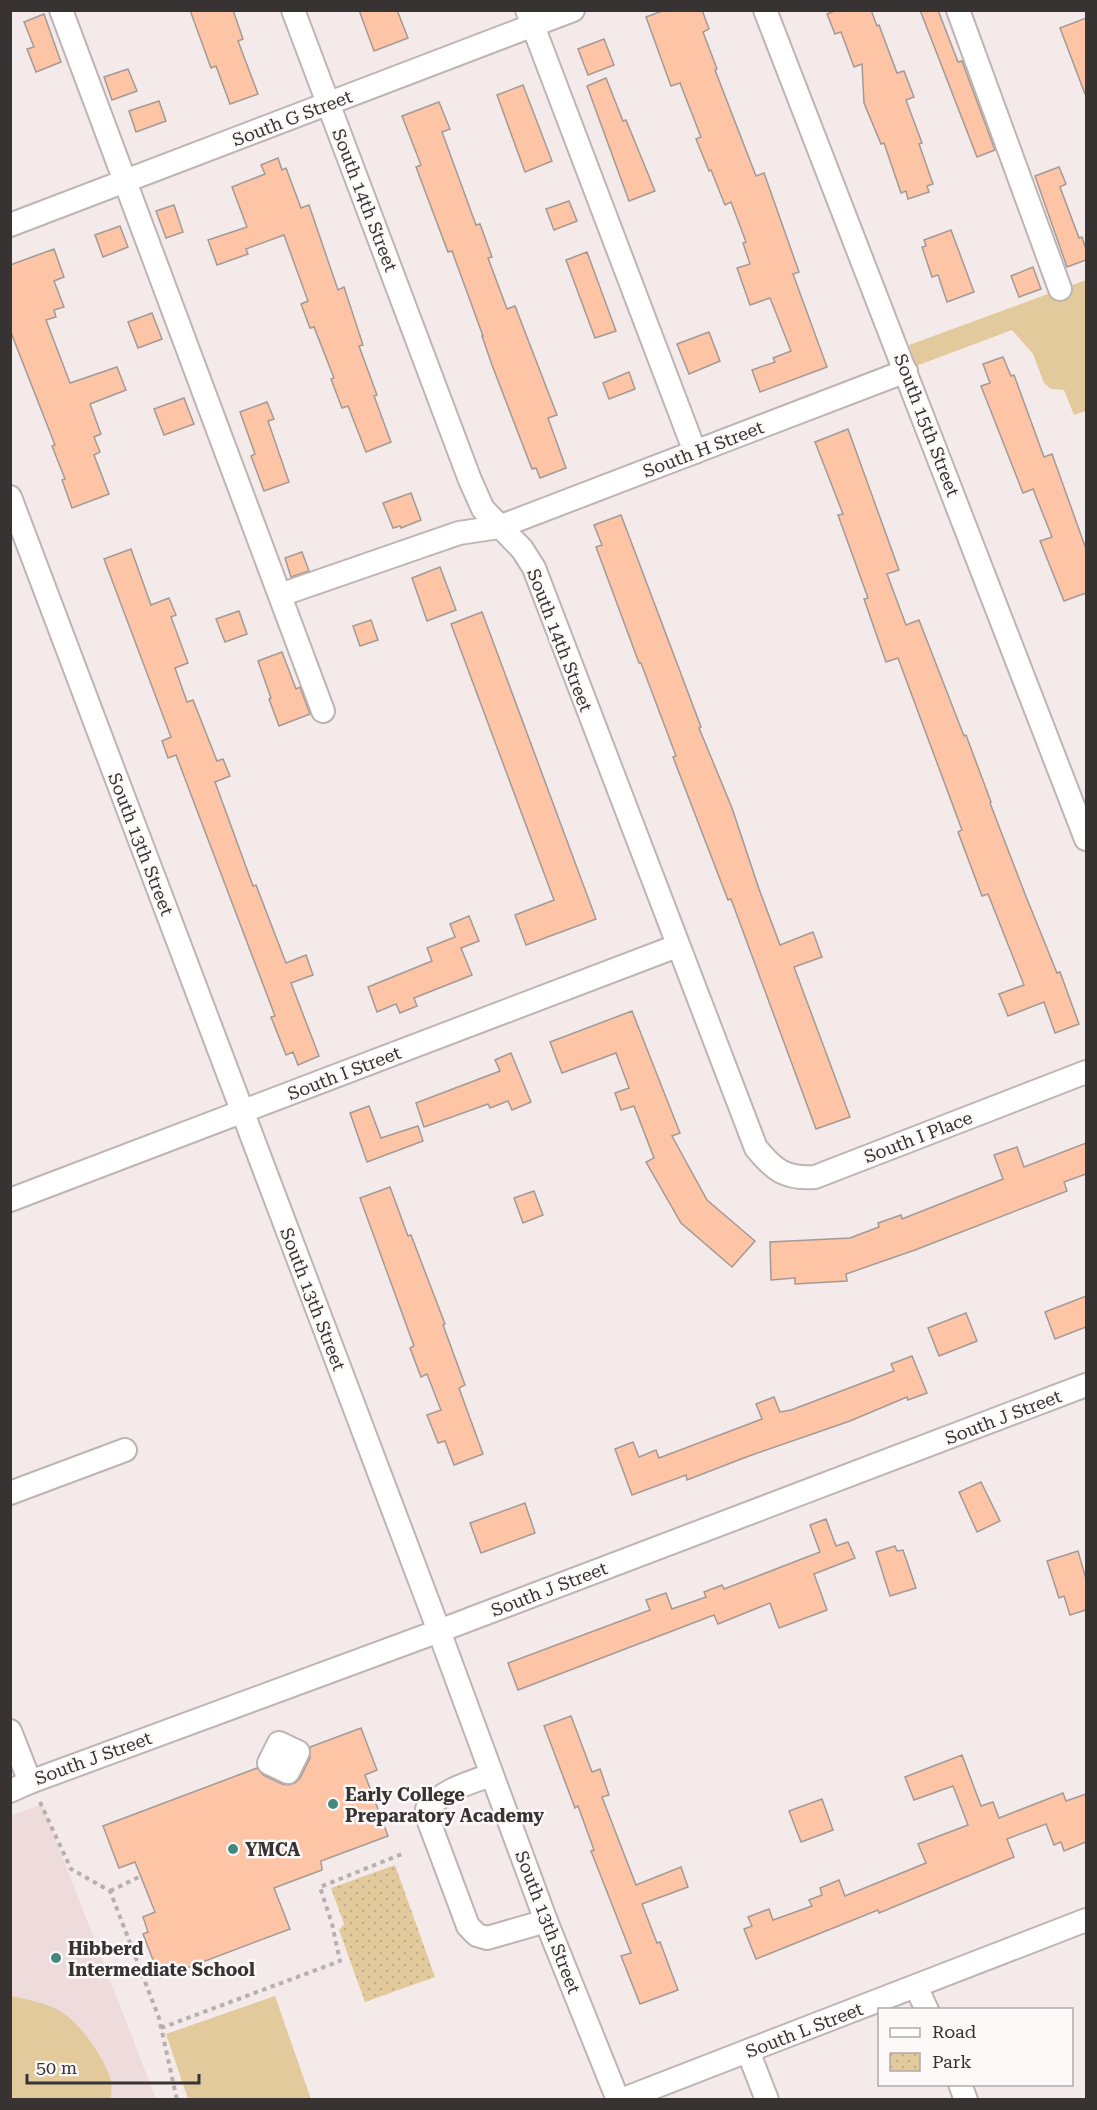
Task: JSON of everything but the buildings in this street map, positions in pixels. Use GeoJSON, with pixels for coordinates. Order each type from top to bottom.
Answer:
{"type":"FeatureCollection","features":[{"type":"Feature","properties":{"kind":"street"},"geometry":{"type":"LineString","coordinates":[[61,10],[323,711]]}},
{"type":"Feature","properties":{"kind":"street","name":"South 14th Street"},"geometry":{"type":"LineString","coordinates":[[293,10],[470,480],[483,509],[522,549],[534,568],[756,1148]]}},
{"type":"Feature","properties":{"kind":"street","name":"South G Street"},"geometry":{"type":"LineString","coordinates":[[10,225],[328,104],[530,18],[573,10]]}},
{"type":"Feature","properties":{"kind":"street","name":"South 15th Street"},"geometry":{"type":"LineString","coordinates":[[765,10],[1086,839]]}},
{"type":"Feature","properties":{"kind":"street"},"geometry":{"type":"LineString","coordinates":[[958,10],[1060,289]]}},
{"type":"Feature","properties":{"kind":"street"},"geometry":{"type":"LineString","coordinates":[[530,18],[695,452]]}},
{"type":"Feature","properties":{"kind":"street","name":"South H Street"},"geometry":{"type":"LineString","coordinates":[[279,595],[459,532],[499,527],[906,371]]}},
{"type":"Feature","properties":{"kind":"street","name":"South 13th Street"},"geometry":{"type":"LineString","coordinates":[[10,497],[439,1631],[546,1921],[619,2100]]}},
{"type":"Feature","properties":{"kind":"street","name":"South I Street"},"geometry":{"type":"LineString","coordinates":[[10,1200],[677,946]]}},
{"type":"Feature","properties":{"kind":"street","name":"South I Place"},"geometry":{"type":"LineString","coordinates":[[756,1148],[781,1173],[798,1178],[815,1177],[1086,1072]]}},
{"type":"Feature","properties":{"kind":"street","name":"South J Street"},"geometry":{"type":"LineString","coordinates":[[20,1786],[439,1631],[1086,1385]]}},
{"type":"Feature","properties":{"kind":"street"},"geometry":{"type":"LineString","coordinates":[[10,1493],[126,1450]]}},
{"type":"Feature","properties":{"kind":"street"},"geometry":{"type":"LineString","coordinates":[[10,1731],[20,1786]]}},
{"type":"Feature","properties":{"kind":"street"},"geometry":{"type":"LineString","coordinates":[[491,1775],[449,1791],[428,1809],[428,1819],[468,1926],[477,1935],[487,1938],[546,1921]]}},
{"type":"Feature","properties":{"kind":"street","name":"South L Street"},"geometry":{"type":"LineString","coordinates":[[619,2100],[1086,1920]]}},
{"type":"Feature","properties":{"kind":"street"},"geometry":{"type":"LineString","coordinates":[[916,1987],[926,2008]]}},
{"type":"Feature","properties":{"kind":"street"},"geometry":{"type":"LineString","coordinates":[[748,2051],[767,2100]]}},
{"type":"Feature","properties":{"kind":"street"},"geometry":{"type":"LineString","coordinates":[[960,2086],[966,2100]]}},
{"type":"Feature","properties":{"kind":"path"},"geometry":{"type":"LineString","coordinates":[[20,1786],[71,1869],[110,1891],[161,2028],[177,2100]]}},
{"type":"Feature","properties":{"kind":"path"},"geometry":{"type":"LineString","coordinates":[[161,2028],[340,1961],[332,1924],[320,1887],[402,1854]]}},
{"type":"Feature","properties":{"kind":"path"},"geometry":{"type":"LineString","coordinates":[[110,1891],[141,1876]]}},
{"type":"Feature","properties":{"kind":"shaded area","name":"Hibberd Intermediate School"},"geometry":{"type":"Polygon","coordinates":[[[42,1804],[156,2099],[11,2100],[11,1816],[42,1804]]]}},
{"type":"Feature","properties":{"kind":"green space"},"geometry":{"type":"Polygon","coordinates":[[[1086,280],[1086,411],[1074,415],[1064,390],[1051,389],[1044,383],[1033,354],[1012,330],[916,366],[909,345],[1086,280]]]}},
{"type":"Feature","properties":{"kind":"green space"},"geometry":{"type":"Polygon","coordinates":[[[395,1865],[435,1977],[365,2002],[339,1930],[344,1924],[331,1888],[395,1865]]]}},
{"type":"Feature","properties":{"kind":"green space"},"geometry":{"type":"Polygon","coordinates":[[[11,1996],[51,2007],[63,2013],[78,2026],[98,2053],[108,2072],[111,2099],[11,2099],[11,1996]]]}},
{"type":"Feature","properties":{"kind":"green space"},"geometry":{"type":"Polygon","coordinates":[[[275,1996],[311,2099],[188,2099],[166,2034],[275,1996]]]}},
{"type":"Feature","properties":{"kind":"place","name":"Early College Preparatory Academy"},"geometry":{"type":"Point","coordinates":[333,1804]}},
{"type":"Feature","properties":{"kind":"place","name":"YMCA"},"geometry":{"type":"Point","coordinates":[233,1849]}},
{"type":"Feature","properties":{"kind":"place","name":"Hibberd Intermediate School"},"geometry":{"type":"Point","coordinates":[56,1958]}}]}
